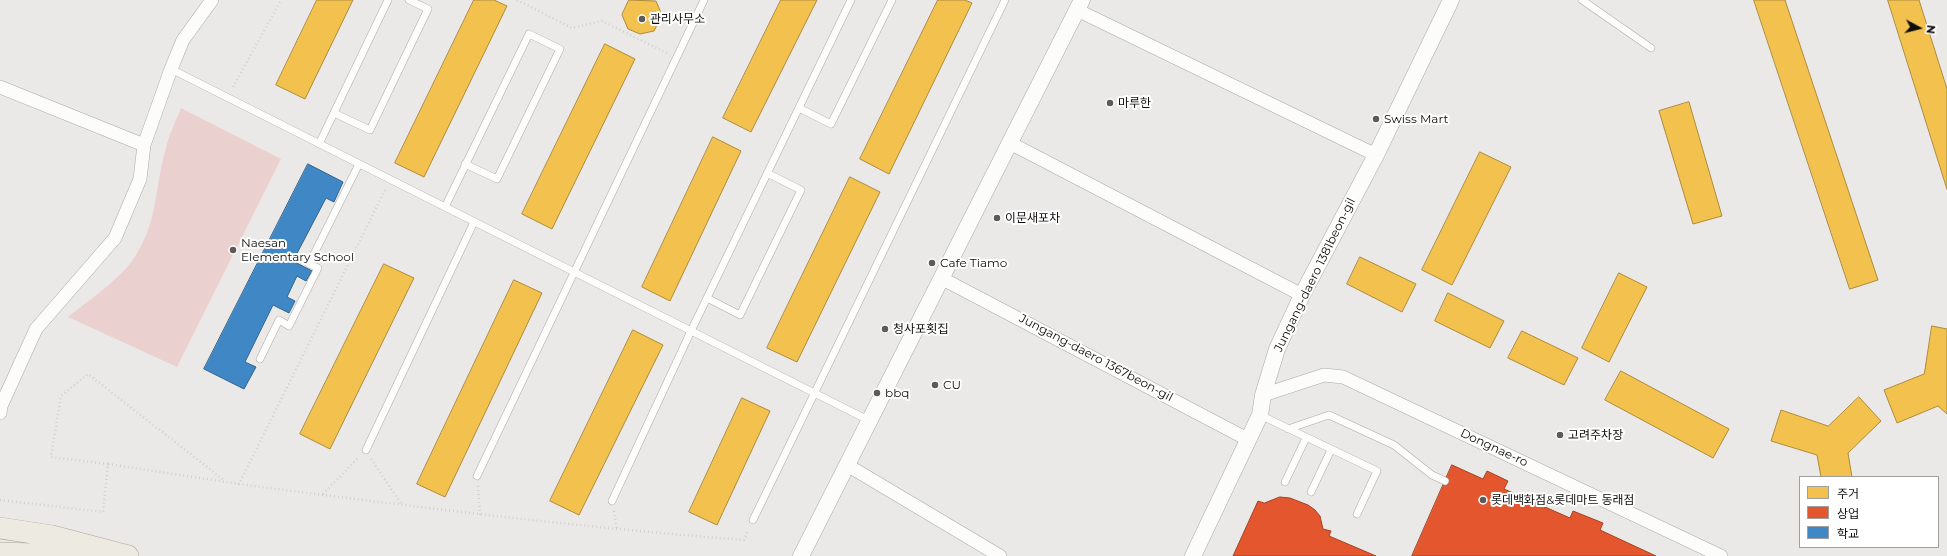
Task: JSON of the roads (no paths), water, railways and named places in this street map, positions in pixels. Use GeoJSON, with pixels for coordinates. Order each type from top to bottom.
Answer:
{"type":"FeatureCollection","features":[{"type":"Feature","properties":{"kind":"main road"},"geometry":{"type":"LineString","coordinates":[[0,528],[52,536],[128,556]]}},
{"type":"Feature","properties":{"kind":"main road"},"geometry":{"type":"LineString","coordinates":[[4,553],[106,556]]}},
{"type":"Feature","properties":{"kind":"street"},"geometry":{"type":"LineString","coordinates":[[0,408],[36,329],[115,238],[140,179],[144,146],[171,69],[183,40],[212,0]]}},
{"type":"Feature","properties":{"kind":"street","name":"Jungang-daero 1381beon-gil"},"geometry":{"type":"LineString","coordinates":[[1193,556],[1250,440],[1260,415],[1263,395],[1277,349],[1302,295],[1376,155],[1448,1]]}},
{"type":"Feature","properties":{"kind":"street"},"geometry":{"type":"LineString","coordinates":[[802,556],[1079,5],[1376,155]]}},
{"type":"Feature","properties":{"kind":"street"},"geometry":{"type":"LineString","coordinates":[[0,87],[144,146]]}},
{"type":"Feature","properties":{"kind":"street"},"geometry":{"type":"LineString","coordinates":[[1010,143],[1302,295]]}},
{"type":"Feature","properties":{"kind":"street","name":"Jungang-daero 1367beon-gil"},"geometry":{"type":"LineString","coordinates":[[942,278],[1250,440]]}},
{"type":"Feature","properties":{"kind":"street","name":"Dongnae-ro"},"geometry":{"type":"LineString","coordinates":[[1263,395],[1324,375],[1343,377],[1721,556]]}},
{"type":"Feature","properties":{"kind":"street"},"geometry":{"type":"LineString","coordinates":[[847,465],[1000,556]]}},
{"type":"Feature","properties":{"kind":"lane"},"geometry":{"type":"LineString","coordinates":[[319,144],[388,0]]}},
{"type":"Feature","properties":{"kind":"lane"},"geometry":{"type":"LineString","coordinates":[[334,112],[370,130],[428,9],[409,0]]}},
{"type":"Feature","properties":{"kind":"lane"},"geometry":{"type":"LineString","coordinates":[[477,476],[704,0]]}},
{"type":"Feature","properties":{"kind":"lane"},"geometry":{"type":"LineString","coordinates":[[612,501],[691,331],[851,0]]}},
{"type":"Feature","properties":{"kind":"lane"},"geometry":{"type":"LineString","coordinates":[[799,108],[831,124],[892,0]]}},
{"type":"Feature","properties":{"kind":"lane"},"geometry":{"type":"LineString","coordinates":[[752,520],[1005,0]]}},
{"type":"Feature","properties":{"kind":"lane"},"geometry":{"type":"LineString","coordinates":[[1582,0],[1651,48]]}},
{"type":"Feature","properties":{"kind":"lane"},"geometry":{"type":"LineString","coordinates":[[444,207],[528,34],[560,49],[497,180],[465,164]]}},
{"type":"Feature","properties":{"kind":"lane"},"geometry":{"type":"LineString","coordinates":[[171,69],[870,421]]}},
{"type":"Feature","properties":{"kind":"lane"},"geometry":{"type":"LineString","coordinates":[[260,359],[279,320],[290,326],[318,268],[309,264],[359,164]]}},
{"type":"Feature","properties":{"kind":"lane"},"geometry":{"type":"LineString","coordinates":[[707,298],[740,315],[801,190],[767,173]]}},
{"type":"Feature","properties":{"kind":"lane"},"geometry":{"type":"LineString","coordinates":[[366,450],[474,222]]}},
{"type":"Feature","properties":{"kind":"lane"},"geometry":{"type":"LineString","coordinates":[[1260,415],[1376,471],[1357,514]]}},
{"type":"Feature","properties":{"kind":"lane"},"geometry":{"type":"LineString","coordinates":[[1288,429],[1329,415],[1394,445],[1432,475],[1445,481]]}},
{"type":"Feature","properties":{"kind":"lane"},"geometry":{"type":"LineString","coordinates":[[1285,482],[1306,438]]}},
{"type":"Feature","properties":{"kind":"lane"},"geometry":{"type":"LineString","coordinates":[[1311,492],[1331,450]]}},
{"type":"Feature","properties":{"kind":"place","name":"관리사무소"},"geometry":{"type":"Point","coordinates":[642,19]}},
{"type":"Feature","properties":{"kind":"place","name":"마루한"},"geometry":{"type":"Point","coordinates":[1110,103]}},
{"type":"Feature","properties":{"kind":"place","name":"Swiss Mart"},"geometry":{"type":"Point","coordinates":[1376,119]}},
{"type":"Feature","properties":{"kind":"place","name":"이문새포차"},"geometry":{"type":"Point","coordinates":[997,218]}},
{"type":"Feature","properties":{"kind":"place","name":"Naesan Elementary School"},"geometry":{"type":"Point","coordinates":[233,250]}},
{"type":"Feature","properties":{"kind":"place","name":"Cafe Tiamo"},"geometry":{"type":"Point","coordinates":[932,263]}},
{"type":"Feature","properties":{"kind":"place","name":"청사포횟집"},"geometry":{"type":"Point","coordinates":[885,329]}},
{"type":"Feature","properties":{"kind":"place","name":"CU"},"geometry":{"type":"Point","coordinates":[935,385]}},
{"type":"Feature","properties":{"kind":"place","name":"bbq"},"geometry":{"type":"Point","coordinates":[877,393]}},
{"type":"Feature","properties":{"kind":"place","name":"고려주차장"},"geometry":{"type":"Point","coordinates":[1560,435]}},
{"type":"Feature","properties":{"kind":"place","name":"롯데백화점&롯데마트 동래점"},"geometry":{"type":"Point","coordinates":[1483,500]}}]}
